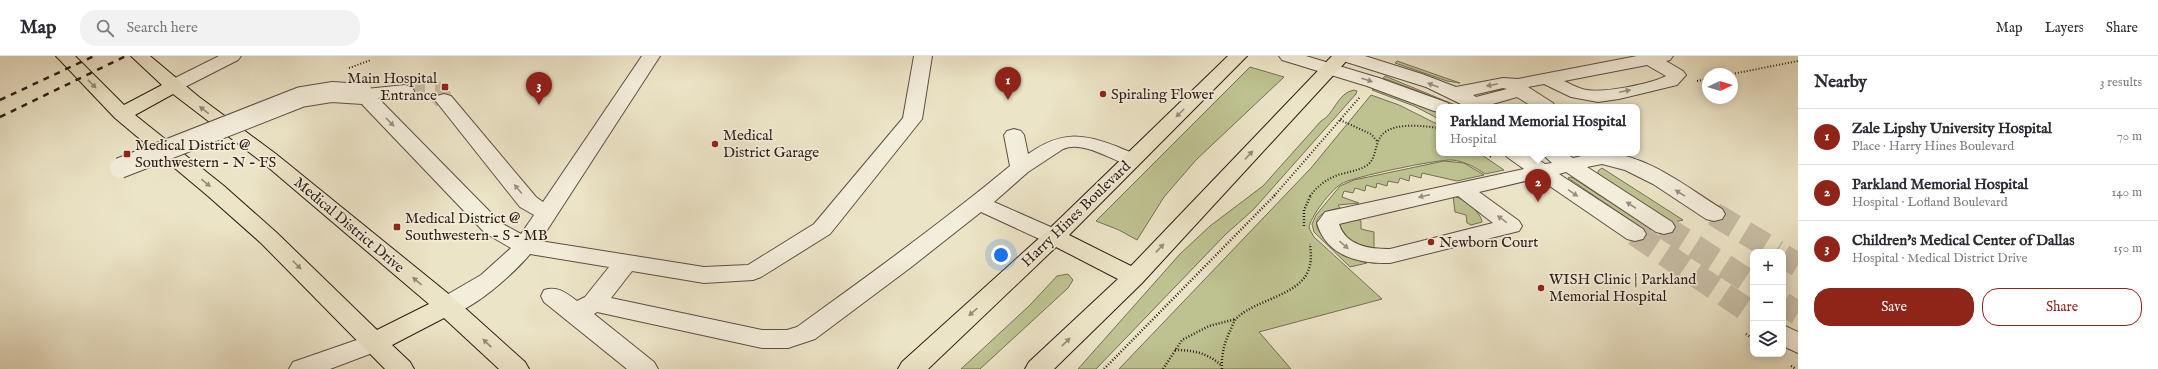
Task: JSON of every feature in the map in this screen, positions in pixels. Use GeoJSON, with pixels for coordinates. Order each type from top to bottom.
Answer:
{"type":"FeatureCollection","features":[{"type":"Feature","properties":{"kind":"main road"},"geometry":{"type":"LineString","coordinates":[[65,56],[122,114],[216,191],[269,238],[401,369]]}},
{"type":"Feature","properties":{"kind":"main road","name":"Medical District Drive"},"geometry":{"type":"LineString","coordinates":[[140,56],[192,101],[268,158],[447,306],[516,369]]}},
{"type":"Feature","properties":{"kind":"main road","name":"Harry Hines Boulevard"},"geometry":{"type":"LineString","coordinates":[[911,369],[1054,237],[1238,56]]}},
{"type":"Feature","properties":{"kind":"main road"},"geometry":{"type":"LineString","coordinates":[[1038,369],[1134,276],[1339,60]]}},
{"type":"Feature","properties":{"kind":"main road"},"geometry":{"type":"LineString","coordinates":[[122,114],[175,85]]}},
{"type":"Feature","properties":{"kind":"main road"},"geometry":{"type":"LineString","coordinates":[[1054,237],[1134,276]]}},
{"type":"Feature","properties":{"kind":"main road"},"geometry":{"type":"LineString","coordinates":[[374,342],[447,306]]}},
{"type":"Feature","properties":{"kind":"street"},"geometry":{"type":"LineString","coordinates":[[175,85],[232,56]]}},
{"type":"Feature","properties":{"kind":"street"},"geometry":{"type":"LineString","coordinates":[[447,306],[475,292],[506,268],[525,246],[651,56]]}},
{"type":"Feature","properties":{"kind":"street"},"geometry":{"type":"LineString","coordinates":[[363,94],[493,228],[525,246],[704,275],[753,272],[822,230],[912,120],[923,56]]}},
{"type":"Feature","properties":{"kind":"street"},"geometry":{"type":"LineString","coordinates":[[1288,56],[1339,60],[1391,70],[1454,93],[1475,104]]}},
{"type":"Feature","properties":{"kind":"street"},"geometry":{"type":"LineString","coordinates":[[1479,104],[1519,88],[1548,79],[1657,57],[1677,75],[1670,81],[1604,95],[1587,96],[1571,91],[1548,79]]}},
{"type":"Feature","properties":{"kind":"street"},"geometry":{"type":"LineString","coordinates":[[1339,60],[1411,95],[1436,105]]}},
{"type":"Feature","properties":{"kind":"street"},"geometry":{"type":"LineString","coordinates":[[1454,93],[1503,83],[1519,88],[1542,104]]}},
{"type":"Feature","properties":{"kind":"street"},"geometry":{"type":"LineString","coordinates":[[120,168],[301,97],[319,92],[336,91],[363,94],[405,92]]}},
{"type":"Feature","properties":{"kind":"street"},"geometry":{"type":"LineString","coordinates":[[444,100],[528,202],[547,214]]}},
{"type":"Feature","properties":{"kind":"street"},"geometry":{"type":"LineString","coordinates":[[1014,135],[1021,168]]}},
{"type":"Feature","properties":{"kind":"street"},"geometry":{"type":"LineString","coordinates":[[553,296],[585,308],[762,339],[788,340],[806,333],[979,203],[1021,168],[1060,143],[1073,141],[1092,145],[1132,160]]}},
{"type":"Feature","properties":{"kind":"street"},"geometry":{"type":"LineString","coordinates":[[1525,156],[1546,162],[1569,165],[1600,156]]}},
{"type":"Feature","properties":{"kind":"street"},"geometry":{"type":"LineString","coordinates":[[1607,156],[1637,167],[1714,214]]}},
{"type":"Feature","properties":{"kind":"street"},"geometry":{"type":"LineString","coordinates":[[1462,190],[1511,226],[1390,256],[1378,257],[1361,255],[1349,250],[1336,239],[1329,229],[1328,223],[1333,217],[1443,191],[1462,190],[1546,162]]}},
{"type":"Feature","properties":{"kind":"street"},"geometry":{"type":"LineString","coordinates":[[1546,162],[1635,234]]}},
{"type":"Feature","properties":{"kind":"street"},"geometry":{"type":"LineString","coordinates":[[1569,165],[1664,227]]}},
{"type":"Feature","properties":{"kind":"street"},"geometry":{"type":"LineString","coordinates":[[979,203],[1054,237]]}},
{"type":"Feature","properties":{"kind":"street"},"geometry":{"type":"LineString","coordinates":[[585,308],[626,262]]}},
{"type":"Feature","properties":{"kind":"street"},"geometry":{"type":"LineString","coordinates":[[585,308],[645,369]]}},
{"type":"Feature","properties":{"kind":"street"},"geometry":{"type":"LineString","coordinates":[[1786,336],[1798,344]]}},
{"type":"Feature","properties":{"kind":"street"},"geometry":{"type":"LineString","coordinates":[[302,369],[374,342]]}},
{"type":"Feature","properties":{"kind":"path"},"geometry":{"type":"LineString","coordinates":[[1738,73],[1798,61]]}},
{"type":"Feature","properties":{"kind":"path"},"geometry":{"type":"LineString","coordinates":[[1104,369],[1273,198],[1366,91]]}},
{"type":"Feature","properties":{"kind":"path"},"geometry":{"type":"LineString","coordinates":[[1340,120],[1371,134],[1377,141]]}},
{"type":"Feature","properties":{"kind":"path"},"geometry":{"type":"LineString","coordinates":[[1163,369],[1182,340],[1193,333],[1236,319]]}},
{"type":"Feature","properties":{"kind":"path"},"geometry":{"type":"LineString","coordinates":[[1746,334],[1750,337]]}},
{"type":"Feature","properties":{"kind":"path"},"geometry":{"type":"LineString","coordinates":[[1175,350],[1187,350],[1204,353],[1218,363],[1222,369]]}},
{"type":"Feature","properties":{"kind":"green space"},"geometry":{"type":"Polygon","coordinates":[[[1397,61],[1460,83],[1447,81],[1395,63],[1397,61]]]}},
{"type":"Feature","properties":{"kind":"green space"},"geometry":{"type":"Polygon","coordinates":[[[1250,67],[1284,77],[1196,160],[1164,197],[1137,240],[1119,230],[1096,221],[1250,67]]]}},
{"type":"Feature","properties":{"kind":"green space"},"geometry":{"type":"Polygon","coordinates":[[[1385,76],[1453,104],[1448,104],[1383,78],[1385,76]]]}},
{"type":"Feature","properties":{"kind":"green space"},"geometry":{"type":"Polygon","coordinates":[[[1354,90],[1357,91],[1356,94],[1253,210],[1226,234],[1096,369],[1078,369],[1180,254],[1210,226],[1263,186],[1329,114],[1344,95],[1354,90]]]}},
{"type":"Feature","properties":{"kind":"green space"},"geometry":{"type":"Polygon","coordinates":[[[1372,90],[1382,90],[1407,98],[1436,112],[1436,117],[1414,106],[1372,90]]]}},
{"type":"Feature","properties":{"kind":"green space"},"geometry":{"type":"Polygon","coordinates":[[[1371,95],[1399,105],[1436,124],[1436,156],[1483,156],[1504,170],[1485,174],[1465,163],[1444,160],[1361,177],[1348,181],[1337,187],[1317,211],[1310,223],[1309,228],[1314,237],[1382,299],[1259,332],[1291,369],[1119,369],[1311,168],[1371,95]]]}},
{"type":"Feature","properties":{"kind":"green space"},"geometry":{"type":"Polygon","coordinates":[[[1444,161],[1464,163],[1484,175],[1457,181],[1422,173],[1421,178],[1410,175],[1409,181],[1400,178],[1398,183],[1388,181],[1387,186],[1377,183],[1376,188],[1366,185],[1365,191],[1355,188],[1353,193],[1344,191],[1342,197],[1359,203],[1338,205],[1340,208],[1324,213],[1317,220],[1318,228],[1333,246],[1367,263],[1350,267],[1314,232],[1312,224],[1316,215],[1340,186],[1354,180],[1444,161]]]}},
{"type":"Feature","properties":{"kind":"green space"},"geometry":{"type":"Polygon","coordinates":[[[1602,168],[1683,220],[1671,223],[1598,176],[1598,171],[1602,168]]]}},
{"type":"Feature","properties":{"kind":"green space"},"geometry":{"type":"Polygon","coordinates":[[[1570,177],[1651,229],[1645,230],[1568,178],[1570,177]]]}},
{"type":"Feature","properties":{"kind":"green space"},"geometry":{"type":"Polygon","coordinates":[[[1453,196],[1471,206],[1481,218],[1482,222],[1471,225],[1467,223],[1466,215],[1455,212],[1453,196]]]}},
{"type":"Feature","properties":{"kind":"green space"},"geometry":{"type":"Polygon","coordinates":[[[1357,219],[1361,221],[1361,229],[1374,232],[1374,250],[1363,250],[1341,233],[1339,225],[1343,222],[1357,219]]]}},
{"type":"Feature","properties":{"kind":"green space"},"geometry":{"type":"Polygon","coordinates":[[[1068,274],[1073,280],[1068,288],[980,369],[961,369],[1030,305],[1057,276],[1068,274]]]}},
{"type":"Feature","properties":{"kind":"tunnel"},"geometry":{"type":"LineString","coordinates":[[405,91],[436,91],[444,100]]}},
{"type":"Feature","properties":{"kind":"tunnel"},"geometry":{"type":"LineString","coordinates":[[1714,214],[1772,249]]}},
{"type":"Feature","properties":{"kind":"tunnel"},"geometry":{"type":"LineString","coordinates":[[1664,227],[1750,282]]}},
{"type":"Feature","properties":{"kind":"tunnel"},"geometry":{"type":"LineString","coordinates":[[1635,234],[1750,312]]}},
{"type":"Feature","properties":{"kind":"tunnel"},"geometry":{"type":"LineString","coordinates":[[1786,258],[1798,265]]}},
{"type":"Feature","properties":{"kind":"tunnel"},"geometry":{"type":"LineString","coordinates":[[1786,306],[1798,313]]}},
{"type":"Feature","properties":{"kind":"railway"},"geometry":{"type":"LineString","coordinates":[[0,100],[94,56]]}},
{"type":"Feature","properties":{"kind":"railway"},"geometry":{"type":"LineString","coordinates":[[0,117],[126,56]]}},
{"type":"Feature","properties":{"kind":"place","name":"Main Hospital Entrance"},"geometry":{"type":"Point","coordinates":[445,87]}},
{"type":"Feature","properties":{"kind":"place","name":"Spiraling Flower"},"geometry":{"type":"Point","coordinates":[1103,94]}},
{"type":"Feature","properties":{"kind":"place","name":"Zale Lipshy University Hospital"},"geometry":{"type":"Point","coordinates":[1008,100]}},
{"type":"Feature","properties":{"kind":"place","name":"Children's Medical Center of Dallas"},"geometry":{"type":"Point","coordinates":[539,105]}},
{"type":"Feature","properties":{"kind":"place","name":"Medical District Garage"},"geometry":{"type":"Point","coordinates":[715,144]}},
{"type":"Feature","properties":{"kind":"place","name":"Medical District @ Southwestern - N - FS"},"geometry":{"type":"Point","coordinates":[127,154]}},
{"type":"Feature","properties":{"kind":"place","name":"Parkland Memorial Hospital"},"geometry":{"type":"Point","coordinates":[1538,202]}},
{"type":"Feature","properties":{"kind":"place","name":"Medical District @ Southwestern - S - MB"},"geometry":{"type":"Point","coordinates":[397,227]}},
{"type":"Feature","properties":{"kind":"place","name":"Newborn Court"},"geometry":{"type":"Point","coordinates":[1431,242]}},
{"type":"Feature","properties":{"kind":"place","name":"WISH Clinic | Parkland Memorial Hospital"},"geometry":{"type":"Point","coordinates":[1541,288]}}]}
